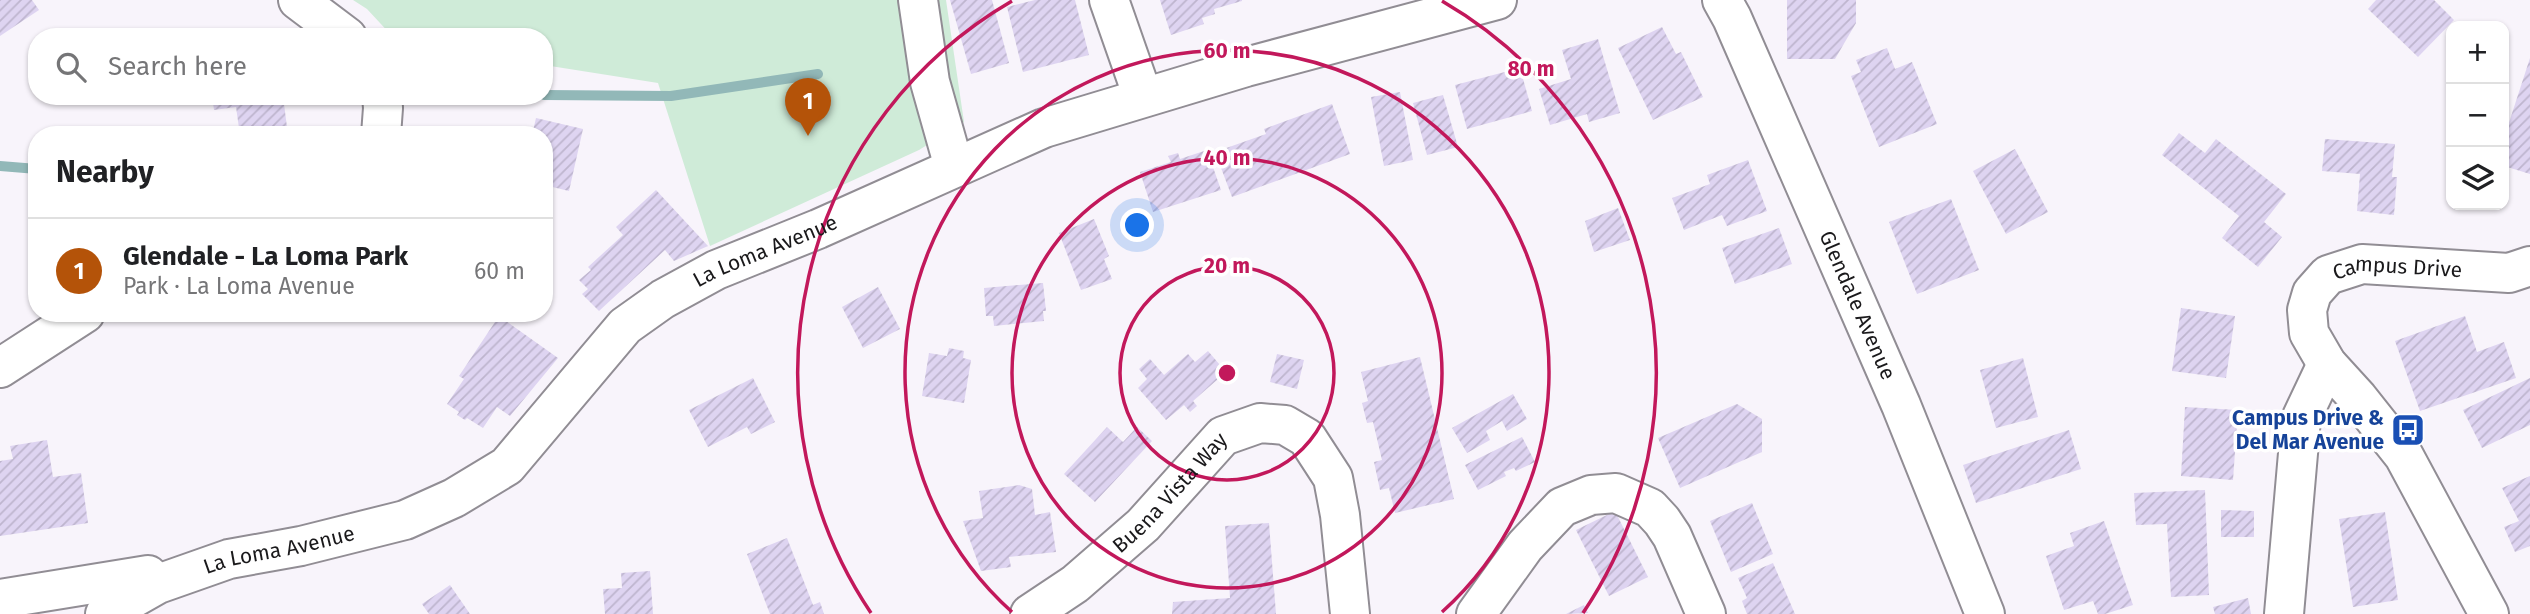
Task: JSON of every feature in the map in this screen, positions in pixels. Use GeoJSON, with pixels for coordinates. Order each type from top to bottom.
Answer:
{"type":"FeatureCollection","features":[{"type":"Feature","properties":{"kind":"street"},"geometry":{"type":"LineString","coordinates":[[298,0],[335,28]]}},
{"type":"Feature","properties":{"kind":"street"},"geometry":{"type":"LineString","coordinates":[[918,0],[930,82],[954,167]]}},
{"type":"Feature","properties":{"kind":"street"},"geometry":{"type":"LineString","coordinates":[[1109,0],[1143,97]]}},
{"type":"Feature","properties":{"kind":"street","name":"La Loma Avenue"},"geometry":{"type":"LineString","coordinates":[[105,614],[158,584],[229,559],[301,546],[405,520],[454,498],[507,466],[625,326],[663,299],[716,270],[818,229],[1044,128],[1143,97],[1497,0]]}},
{"type":"Feature","properties":{"kind":"street","name":"Glendale Avenue"},"geometry":{"type":"LineString","coordinates":[[1722,0],[1901,405],[1985,614]]}},
{"type":"Feature","properties":{"kind":"street"},"geometry":{"type":"LineString","coordinates":[[382,126],[383,105]]}},
{"type":"Feature","properties":{"kind":"street","name":"Campus Drive"},"geometry":{"type":"LineString","coordinates":[[2489,614],[2404,456],[2327,364],[2309,333],[2307,310],[2312,293],[2329,275],[2362,264],[2509,272],[2530,266]]}},
{"type":"Feature","properties":{"kind":"street"},"geometry":{"type":"LineString","coordinates":[[0,368],[71,322]]}},
{"type":"Feature","properties":{"kind":"street"},"geometry":{"type":"LineString","coordinates":[[2284,614],[2301,419],[2327,364]]}},
{"type":"Feature","properties":{"kind":"street","name":"Buena Vista Way"},"geometry":{"type":"LineString","coordinates":[[1030,614],[1075,584],[1143,526],[1223,436],[1260,423],[1285,425],[1307,438],[1333,478],[1340,515],[1350,614]]}},
{"type":"Feature","properties":{"kind":"street"},"geometry":{"type":"LineString","coordinates":[[1476,614],[1525,546],[1562,507],[1591,495],[1616,493],[1650,508],[1662,521],[1672,536],[1706,614]]}},
{"type":"Feature","properties":{"kind":"street"},"geometry":{"type":"LineString","coordinates":[[0,599],[148,575]]}},
{"type":"Feature","properties":{"kind":"green space"},"geometry":{"type":"Polygon","coordinates":[[[353,0],[946,0],[964,122],[919,150],[710,246],[658,83],[553,66],[553,28],[385,28],[367,9],[353,0]]]}},
{"type":"Feature","properties":{"kind":"building"},"geometry":{"type":"Polygon","coordinates":[[[0,0],[32,0],[39,10],[0,36],[0,0]]]}},
{"type":"Feature","properties":{"kind":"building"},"geometry":{"type":"Polygon","coordinates":[[[950,0],[992,0],[1009,63],[971,74],[950,0]]]}},
{"type":"Feature","properties":{"kind":"building"},"geometry":{"type":"Polygon","coordinates":[[[1035,0],[1075,0],[1089,55],[1023,72],[1007,7],[1035,0]]]}},
{"type":"Feature","properties":{"kind":"building"},"geometry":{"type":"Polygon","coordinates":[[[1160,0],[1242,1],[1214,9],[1215,14],[1202,18],[1204,24],[1171,35],[1160,0]]]}},
{"type":"Feature","properties":{"kind":"building"},"geometry":{"type":"Polygon","coordinates":[[[1787,0],[1856,0],[1856,23],[1835,59],[1787,59],[1787,0]]]}},
{"type":"Feature","properties":{"kind":"building"},"geometry":{"type":"Polygon","coordinates":[[[2376,0],[2434,0],[2454,20],[2446,21],[2446,28],[2418,57],[2368,9],[2376,0]]]}},
{"type":"Feature","properties":{"kind":"building"},"geometry":{"type":"Polygon","coordinates":[[[1662,27],[1676,54],[1681,52],[1703,97],[1653,120],[1618,48],[1662,27]]]}},
{"type":"Feature","properties":{"kind":"building"},"geometry":{"type":"Polygon","coordinates":[[[1598,39],[1620,113],[1589,122],[1587,114],[1550,125],[1539,89],[1571,79],[1562,50],[1598,39]]]}},
{"type":"Feature","properties":{"kind":"building"},"geometry":{"type":"Polygon","coordinates":[[[1887,48],[1895,69],[1912,62],[1937,124],[1879,147],[1851,76],[1861,72],[1856,60],[1887,48]]]}},
{"type":"Feature","properties":{"kind":"building"},"geometry":{"type":"Polygon","coordinates":[[[2530,58],[2530,174],[2509,168],[2509,123],[2530,58]]]}},
{"type":"Feature","properties":{"kind":"building"},"geometry":{"type":"Polygon","coordinates":[[[1520,68],[1532,111],[1467,129],[1455,85],[1520,68]]]}},
{"type":"Feature","properties":{"kind":"building"},"geometry":{"type":"Polygon","coordinates":[[[1400,92],[1413,160],[1384,166],[1371,97],[1400,92]]]}},
{"type":"Feature","properties":{"kind":"building"},"geometry":{"type":"Polygon","coordinates":[[[1443,95],[1458,147],[1427,155],[1413,103],[1443,95]]]}},
{"type":"Feature","properties":{"kind":"building"},"geometry":{"type":"Polygon","coordinates":[[[1332,104],[1350,154],[1232,197],[1215,152],[1266,134],[1264,129],[1332,104]]]}},
{"type":"Feature","properties":{"kind":"building"},"geometry":{"type":"Polygon","coordinates":[[[213,105],[284,105],[287,126],[239,126],[236,107],[214,110],[213,105]]]}},
{"type":"Feature","properties":{"kind":"building"},"geometry":{"type":"Polygon","coordinates":[[[536,118],[583,129],[569,191],[553,187],[553,126],[534,126],[536,118]]]}},
{"type":"Feature","properties":{"kind":"building"},"geometry":{"type":"Polygon","coordinates":[[[2179,133],[2205,153],[2216,139],[2286,194],[2264,222],[2282,237],[2258,267],[2222,238],[2239,216],[2162,155],[2179,133]]]}},
{"type":"Feature","properties":{"kind":"building"},"geometry":{"type":"Polygon","coordinates":[[[2325,139],[2395,144],[2392,177],[2397,177],[2394,215],[2357,211],[2360,174],[2322,171],[2325,139]]]}},
{"type":"Feature","properties":{"kind":"building"},"geometry":{"type":"Polygon","coordinates":[[[2015,149],[2048,212],[2006,234],[1973,171],[2015,149]]]}},
{"type":"Feature","properties":{"kind":"building"},"geometry":{"type":"Polygon","coordinates":[[[1207,150],[1221,190],[1153,212],[1140,172],[1171,162],[1168,156],[1178,153],[1180,159],[1207,150]]]}},
{"type":"Feature","properties":{"kind":"building"},"geometry":{"type":"Polygon","coordinates":[[[1748,160],[1767,211],[1727,226],[1722,215],[1684,230],[1672,198],[1710,184],[1707,175],[1748,160]]]}},
{"type":"Feature","properties":{"kind":"building"},"geometry":{"type":"Polygon","coordinates":[[[656,190],[708,246],[674,261],[665,250],[599,311],[582,294],[588,289],[579,280],[591,270],[588,267],[623,235],[616,227],[656,190]]]}},
{"type":"Feature","properties":{"kind":"building"},"geometry":{"type":"Polygon","coordinates":[[[1951,199],[1979,270],[1917,294],[1889,222],[1951,199]]]}},
{"type":"Feature","properties":{"kind":"building"},"geometry":{"type":"Polygon","coordinates":[[[1618,208],[1630,240],[1594,252],[1585,221],[1618,208]]]}},
{"type":"Feature","properties":{"kind":"building"},"geometry":{"type":"Polygon","coordinates":[[[1094,219],[1109,256],[1104,259],[1112,279],[1081,290],[1059,233],[1094,219]]]}},
{"type":"Feature","properties":{"kind":"building"},"geometry":{"type":"Polygon","coordinates":[[[1779,228],[1792,264],[1735,284],[1722,248],[1779,228]]]}},
{"type":"Feature","properties":{"kind":"building"},"geometry":{"type":"Polygon","coordinates":[[[1043,283],[1046,311],[1043,311],[1044,321],[994,326],[993,316],[986,316],[984,288],[1043,283]]]}},
{"type":"Feature","properties":{"kind":"building"},"geometry":{"type":"Polygon","coordinates":[[[878,287],[900,329],[863,348],[842,307],[878,287]]]}},
{"type":"Feature","properties":{"kind":"building"},"geometry":{"type":"Polygon","coordinates":[[[2181,308],[2235,316],[2226,378],[2172,371],[2181,308]]]}},
{"type":"Feature","properties":{"kind":"building"},"geometry":{"type":"Polygon","coordinates":[[[2465,316],[2477,352],[2504,342],[2516,378],[2420,411],[2395,341],[2465,316]]]}},
{"type":"Feature","properties":{"kind":"building"},"geometry":{"type":"Polygon","coordinates":[[[495,322],[507,322],[558,358],[510,416],[497,407],[483,428],[457,415],[459,412],[447,404],[464,379],[459,376],[495,322]]]}},
{"type":"Feature","properties":{"kind":"building"},"geometry":{"type":"Polygon","coordinates":[[[949,348],[964,351],[963,358],[971,360],[964,403],[922,396],[929,353],[947,356],[949,348]]]}},
{"type":"Feature","properties":{"kind":"building"},"geometry":{"type":"Polygon","coordinates":[[[1208,351],[1226,372],[1193,401],[1197,406],[1190,412],[1184,405],[1166,420],[1138,388],[1147,379],[1139,369],[1150,359],[1164,375],[1188,354],[1195,362],[1208,351]]]}},
{"type":"Feature","properties":{"kind":"building"},"geometry":{"type":"Polygon","coordinates":[[[1277,354],[1304,360],[1297,389],[1270,382],[1277,354]]]}},
{"type":"Feature","properties":{"kind":"building"},"geometry":{"type":"Polygon","coordinates":[[[1420,357],[1454,499],[1395,513],[1389,488],[1380,490],[1374,462],[1382,460],[1373,422],[1367,423],[1362,403],[1368,401],[1361,372],[1420,357]]]}},
{"type":"Feature","properties":{"kind":"building"},"geometry":{"type":"Polygon","coordinates":[[[2023,358],[2038,417],[1996,428],[1980,370],[2023,358]]]}},
{"type":"Feature","properties":{"kind":"building"},"geometry":{"type":"Polygon","coordinates":[[[753,378],[775,422],[751,434],[747,427],[708,447],[689,410],[753,378]]]}},
{"type":"Feature","properties":{"kind":"building"},"geometry":{"type":"Polygon","coordinates":[[[2530,378],[2530,425],[2482,448],[2463,410],[2530,378]]]}},
{"type":"Feature","properties":{"kind":"building"},"geometry":{"type":"Polygon","coordinates":[[[1513,394],[1527,419],[1507,431],[1502,421],[1486,431],[1490,440],[1467,453],[1452,428],[1513,394]]]}},
{"type":"Feature","properties":{"kind":"building"},"geometry":{"type":"Polygon","coordinates":[[[1737,404],[1762,419],[1762,452],[1680,488],[1658,438],[1737,404]]]}},
{"type":"Feature","properties":{"kind":"building"},"geometry":{"type":"Polygon","coordinates":[[[2185,407],[2238,410],[2233,480],[2181,476],[2185,407]]]}},
{"type":"Feature","properties":{"kind":"building"},"geometry":{"type":"Polygon","coordinates":[[[1107,427],[1123,442],[1137,427],[1152,441],[1095,502],[1064,474],[1107,427]]]}},
{"type":"Feature","properties":{"kind":"building"},"geometry":{"type":"Polygon","coordinates":[[[2069,430],[2081,469],[1976,503],[1963,465],[2069,430]]]}},
{"type":"Feature","properties":{"kind":"building"},"geometry":{"type":"Polygon","coordinates":[[[1522,437],[1535,462],[1516,471],[1514,468],[1504,472],[1506,476],[1478,490],[1465,465],[1522,437]]]}},
{"type":"Feature","properties":{"kind":"building"},"geometry":{"type":"Polygon","coordinates":[[[47,440],[53,477],[81,473],[88,523],[0,536],[0,461],[13,459],[10,446],[47,440]]]}},
{"type":"Feature","properties":{"kind":"building"},"geometry":{"type":"Polygon","coordinates":[[[2530,476],[2530,546],[2515,552],[2504,527],[2519,521],[2502,488],[2530,476]]]}},
{"type":"Feature","properties":{"kind":"building"},"geometry":{"type":"Polygon","coordinates":[[[1019,485],[1032,489],[1035,515],[1050,512],[1056,552],[1009,557],[1011,567],[981,571],[963,521],[983,518],[979,491],[1019,485]]]}},
{"type":"Feature","properties":{"kind":"building"},"geometry":{"type":"Polygon","coordinates":[[[2205,490],[2209,595],[2171,597],[2167,524],[2136,525],[2134,493],[2205,490]]]}},
{"type":"Feature","properties":{"kind":"building"},"geometry":{"type":"Polygon","coordinates":[[[1752,503],[1773,554],[1731,572],[1710,521],[1752,503]]]}},
{"type":"Feature","properties":{"kind":"building"},"geometry":{"type":"Polygon","coordinates":[[[2221,510],[2254,511],[2254,537],[2221,537],[2221,510]]]}},
{"type":"Feature","properties":{"kind":"building"},"geometry":{"type":"Polygon","coordinates":[[[1615,511],[1648,577],[1609,596],[1576,530],[1615,511]]]}},
{"type":"Feature","properties":{"kind":"building"},"geometry":{"type":"Polygon","coordinates":[[[2385,512],[2398,600],[2353,607],[2339,519],[2385,512]]]}},
{"type":"Feature","properties":{"kind":"building"},"geometry":{"type":"Polygon","coordinates":[[[2104,521],[2133,605],[2105,614],[2098,614],[2093,601],[2064,610],[2046,556],[2074,546],[2070,533],[2104,521]]]}},
{"type":"Feature","properties":{"kind":"building"},"geometry":{"type":"Polygon","coordinates":[[[1269,523],[1276,614],[1172,614],[1173,602],[1230,598],[1225,526],[1269,523]]]}},
{"type":"Feature","properties":{"kind":"building"},"geometry":{"type":"Polygon","coordinates":[[[787,538],[813,605],[820,602],[824,614],[770,614],[747,554],[787,538]]]}},
{"type":"Feature","properties":{"kind":"building"},"geometry":{"type":"Polygon","coordinates":[[[1773,563],[1795,614],[1747,614],[1742,601],[1747,598],[1738,578],[1773,563]]]}},
{"type":"Feature","properties":{"kind":"building"},"geometry":{"type":"Polygon","coordinates":[[[650,571],[653,614],[605,614],[603,589],[622,588],[621,573],[650,571]]]}},
{"type":"Feature","properties":{"kind":"building"},"geometry":{"type":"Polygon","coordinates":[[[450,585],[470,614],[429,614],[422,604],[450,585]]]}},
{"type":"Feature","properties":{"kind":"building"},"geometry":{"type":"Polygon","coordinates":[[[2248,598],[2251,614],[2215,614],[2213,607],[2248,598]]]}},
{"type":"Feature","properties":{"kind":"building"},"geometry":{"type":"Polygon","coordinates":[[[1584,605],[1588,613],[1566,614],[1584,605]]]}},
{"type":"Feature","properties":{"kind":"waterway"},"geometry":{"type":"LineString","coordinates":[[553,95],[671,96],[818,74]]}},
{"type":"Feature","properties":{"kind":"waterway"},"geometry":{"type":"LineString","coordinates":[[0,166],[28,168]]}},
{"type":"Feature","properties":{"kind":"place","name":"Glendale - La Loma Park"},"geometry":{"type":"Point","coordinates":[808,136]}},
{"type":"Feature","properties":{"kind":"place","name":"Campus Drive & Del Mar Avenue"},"geometry":{"type":"Point","coordinates":[2408,430]}}]}
